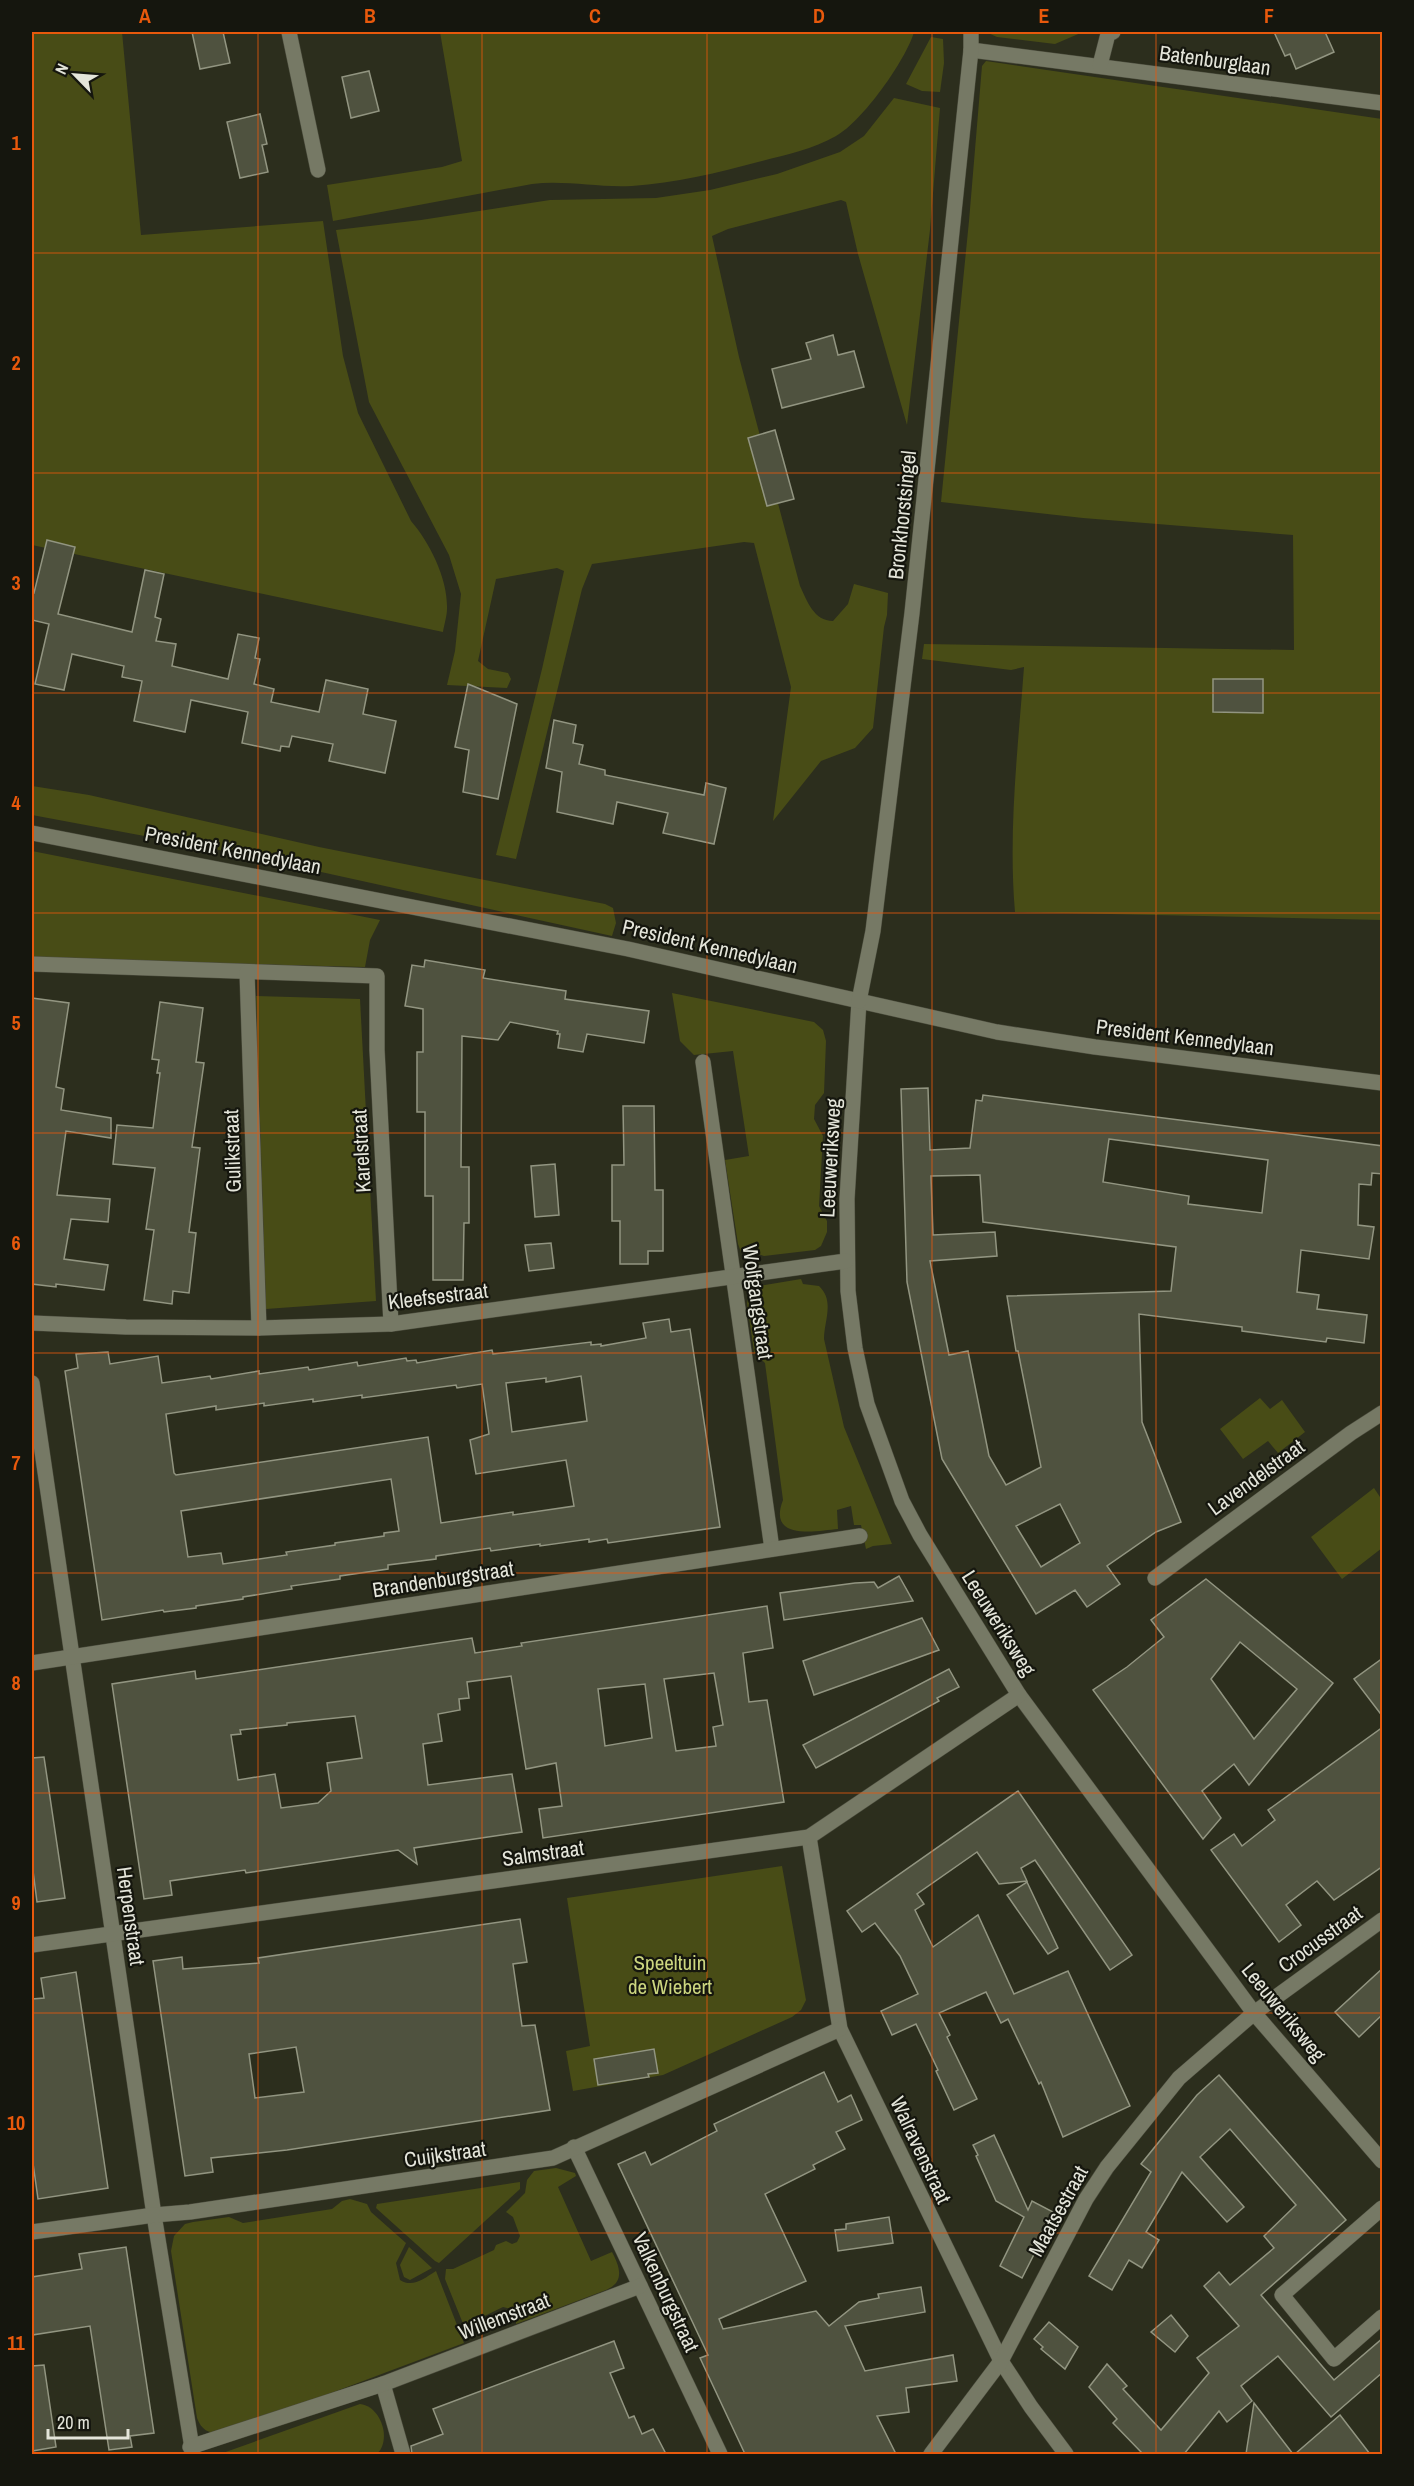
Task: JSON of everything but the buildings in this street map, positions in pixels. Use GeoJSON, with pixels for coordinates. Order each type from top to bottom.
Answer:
{"type":"FeatureCollection","features":[{"type":"Feature","properties":{"kind":"street"},"geometry":{"type":"LineString","coordinates":[[289,32],[318,170]]}},
{"type":"Feature","properties":{"kind":"street","name":"Bronkhorstsingel"},"geometry":{"type":"LineString","coordinates":[[859,1001],[873,931],[914,591],[971,50],[971,32]]}},
{"type":"Feature","properties":{"kind":"street"},"geometry":{"type":"LineString","coordinates":[[1100,65],[1108,34],[1113,32]]}},
{"type":"Feature","properties":{"kind":"street","name":"Batenburglaan"},"geometry":{"type":"LineString","coordinates":[[971,50],[1100,65],[1383,104]]}},
{"type":"Feature","properties":{"kind":"street","name":"President Kennedylaan"},"geometry":{"type":"LineString","coordinates":[[32,833],[628,948],[997,1032],[1095,1047],[1383,1083]]}},
{"type":"Feature","properties":{"kind":"street"},"geometry":{"type":"LineString","coordinates":[[32,964],[247,972]]}},
{"type":"Feature","properties":{"kind":"street","name":"Karelstraat"},"geometry":{"type":"LineString","coordinates":[[247,972],[377,976],[377,1050],[391,1324]]}},
{"type":"Feature","properties":{"kind":"street","name":"Gulikstraat"},"geometry":{"type":"LineString","coordinates":[[247,972],[259,1329]]}},
{"type":"Feature","properties":{"kind":"street","name":"Leeuweriksweg"},"geometry":{"type":"LineString","coordinates":[[859,1001],[847,1199],[846,1261],[855,1348],[867,1404],[902,1501],[920,1535],[1019,1695],[1254,2013],[1383,2161]]}},
{"type":"Feature","properties":{"kind":"street","name":"Wolfgangstraat"},"geometry":{"type":"LineString","coordinates":[[703,1062],[772,1549]]}},
{"type":"Feature","properties":{"kind":"street","name":"Kleefsestraat"},"geometry":{"type":"LineString","coordinates":[[32,1323],[259,1329],[391,1324],[846,1261]]}},
{"type":"Feature","properties":{"kind":"street","name":"Herpenstraat"},"geometry":{"type":"LineString","coordinates":[[32,1383],[33,1403],[191,2451]]}},
{"type":"Feature","properties":{"kind":"street","name":"Lavendelstraat"},"geometry":{"type":"LineString","coordinates":[[1155,1578],[1351,1433],[1383,1413]]}},
{"type":"Feature","properties":{"kind":"street","name":"Brandenburgstraat"},"geometry":{"type":"LineString","coordinates":[[32,1663],[860,1536]]}},
{"type":"Feature","properties":{"kind":"street","name":"Salmstraat"},"geometry":{"type":"LineString","coordinates":[[32,1945],[808,1837],[1019,1695]]}},
{"type":"Feature","properties":{"kind":"street","name":"Walravenstraat"},"geometry":{"type":"LineString","coordinates":[[808,1837],[840,2029],[1001,2361],[1066,2454]]}},
{"type":"Feature","properties":{"kind":"street","name":"Crocusstraat"},"geometry":{"type":"LineString","coordinates":[[1254,2013],[1383,1920]]}},
{"type":"Feature","properties":{"kind":"street","name":"Maatsestraat"},"geometry":{"type":"LineString","coordinates":[[932,2454],[1001,2361],[1086,2199],[1107,2167],[1179,2078],[1254,2013]]}},
{"type":"Feature","properties":{"kind":"street","name":"Cuijkstraat"},"geometry":{"type":"LineString","coordinates":[[32,2232],[190,2212],[553,2158],[840,2029]]}},
{"type":"Feature","properties":{"kind":"street","name":"Valkenburgstraat"},"geometry":{"type":"LineString","coordinates":[[574,2147],[720,2454]]}},
{"type":"Feature","properties":{"kind":"street"},"geometry":{"type":"LineString","coordinates":[[1383,2208],[1282,2295],[1334,2359],[1383,2317]]}},
{"type":"Feature","properties":{"kind":"street","name":"Willemstraat"},"geometry":{"type":"LineString","coordinates":[[191,2451],[383,2384],[640,2286]]}},
{"type":"Feature","properties":{"kind":"street"},"geometry":{"type":"LineString","coordinates":[[383,2384],[403,2454]]}},
{"type":"Feature","properties":{"kind":"green space"},"geometry":{"type":"Polygon","coordinates":[[[32,32],[122,32],[141,235],[323,221],[343,356],[358,413],[411,521],[425,540],[441,574],[447,598],[443,632],[32,545],[32,32]]]}},
{"type":"Feature","properties":{"kind":"green space"},"geometry":{"type":"Polygon","coordinates":[[[440,32],[914,32],[893,74],[858,118],[836,136],[808,149],[727,170],[664,183],[632,186],[532,184],[333,221],[327,185],[442,167],[462,161],[440,32]]]}},
{"type":"Feature","properties":{"kind":"green space"},"geometry":{"type":"Polygon","coordinates":[[[986,32],[1083,32],[1055,44],[997,37],[986,32]]]}},
{"type":"Feature","properties":{"kind":"green space"},"geometry":{"type":"Polygon","coordinates":[[[931,37],[943,39],[944,63],[940,92],[922,91],[906,84],[931,37]]]}},
{"type":"Feature","properties":{"kind":"green space"},"geometry":{"type":"Polygon","coordinates":[[[986,61],[1382,119],[1382,920],[1015,912],[1013,820],[1024,667],[1011,670],[922,659],[924,644],[1294,650],[1293,535],[1083,518],[941,502],[982,66],[986,61]]]}},
{"type":"Feature","properties":{"kind":"green space"},"geometry":{"type":"Polygon","coordinates":[[[894,98],[940,108],[930,230],[907,425],[858,254],[846,202],[841,200],[728,229],[712,236],[739,357],[805,598],[816,614],[833,621],[848,604],[854,584],[888,593],[873,728],[855,748],[821,761],[773,821],[791,687],[754,543],[744,542],[592,564],[582,589],[516,859],[496,855],[564,571],[557,568],[496,579],[478,661],[488,669],[508,673],[511,679],[507,688],[447,685],[455,651],[461,594],[449,555],[369,402],[336,230],[421,220],[550,200],[656,198],[710,190],[777,174],[840,152],[864,136],[894,98]]]}},
{"type":"Feature","properties":{"kind":"green space"},"geometry":{"type":"Polygon","coordinates":[[[32,786],[89,795],[319,847],[605,904],[613,908],[616,923],[612,936],[230,852],[32,815],[32,786]]]}},
{"type":"Feature","properties":{"kind":"green space"},"geometry":{"type":"Polygon","coordinates":[[[32,851],[380,920],[370,940],[365,967],[32,959],[32,851]]]}},
{"type":"Feature","properties":{"kind":"green space"},"geometry":{"type":"Polygon","coordinates":[[[672,993],[814,1022],[823,1030],[826,1041],[824,1093],[815,1105],[814,1119],[823,1136],[819,1206],[827,1221],[827,1232],[821,1246],[815,1250],[764,1256],[752,1252],[747,1257],[741,1252],[725,1160],[749,1156],[733,1051],[694,1055],[680,1041],[672,993]]]}},
{"type":"Feature","properties":{"kind":"green space"},"geometry":{"type":"Polygon","coordinates":[[[256,996],[360,999],[376,1301],[266,1309],[256,996]]]}},
{"type":"Feature","properties":{"kind":"green space"},"geometry":{"type":"Polygon","coordinates":[[[801,1279],[803,1284],[819,1286],[827,1298],[828,1311],[824,1339],[844,1427],[892,1544],[866,1549],[861,1525],[854,1525],[851,1506],[837,1510],[838,1529],[796,1531],[788,1528],[782,1522],[780,1513],[783,1500],[765,1363],[754,1352],[747,1303],[749,1296],[759,1286],[801,1279]]]}},
{"type":"Feature","properties":{"kind":"green space"},"geometry":{"type":"Polygon","coordinates":[[[1260,1398],[1270,1409],[1282,1400],[1305,1432],[1278,1453],[1268,1441],[1243,1459],[1220,1429],[1260,1398]]]}},
{"type":"Feature","properties":{"kind":"green space"},"geometry":{"type":"Polygon","coordinates":[[[1374,1488],[1382,1500],[1382,1548],[1342,1579],[1311,1537],[1374,1488]]]}},
{"type":"Feature","properties":{"kind":"green space","name":"Speeltuin de Wiebert"},"geometry":{"type":"Polygon","coordinates":[[[782,1866],[806,2000],[801,2010],[792,2017],[663,2075],[573,2091],[566,2051],[590,2046],[567,1898],[782,1866]]]}},
{"type":"Feature","properties":{"kind":"green space"},"geometry":{"type":"Polygon","coordinates":[[[556,2168],[575,2173],[576,2176],[558,2187],[591,2261],[612,2252],[619,2269],[616,2283],[606,2290],[516,2324],[516,2317],[511,2309],[503,2307],[464,2326],[445,2279],[446,2269],[453,2269],[494,2250],[496,2245],[506,2241],[512,2244],[517,2242],[520,2236],[513,2217],[506,2212],[525,2193],[527,2180],[534,2171],[556,2168]]]}},
{"type":"Feature","properties":{"kind":"green space"},"geometry":{"type":"Polygon","coordinates":[[[520,2182],[520,2189],[439,2263],[376,2208],[377,2204],[520,2182]]]}},
{"type":"Feature","properties":{"kind":"green space"},"geometry":{"type":"Polygon","coordinates":[[[350,2199],[367,2204],[371,2212],[406,2243],[396,2263],[400,2280],[414,2283],[436,2271],[464,2343],[225,2433],[215,2433],[204,2429],[197,2418],[171,2251],[174,2236],[185,2224],[193,2222],[229,2217],[243,2223],[332,2209],[342,2201],[350,2199]]]}},
{"type":"Feature","properties":{"kind":"green space"},"geometry":{"type":"Polygon","coordinates":[[[409,2247],[432,2268],[410,2280],[404,2277],[400,2265],[409,2247]]]}},
{"type":"Feature","properties":{"kind":"green space"},"geometry":{"type":"Polygon","coordinates":[[[360,2404],[374,2411],[382,2424],[384,2441],[377,2454],[220,2454],[360,2404]]]}}]}
